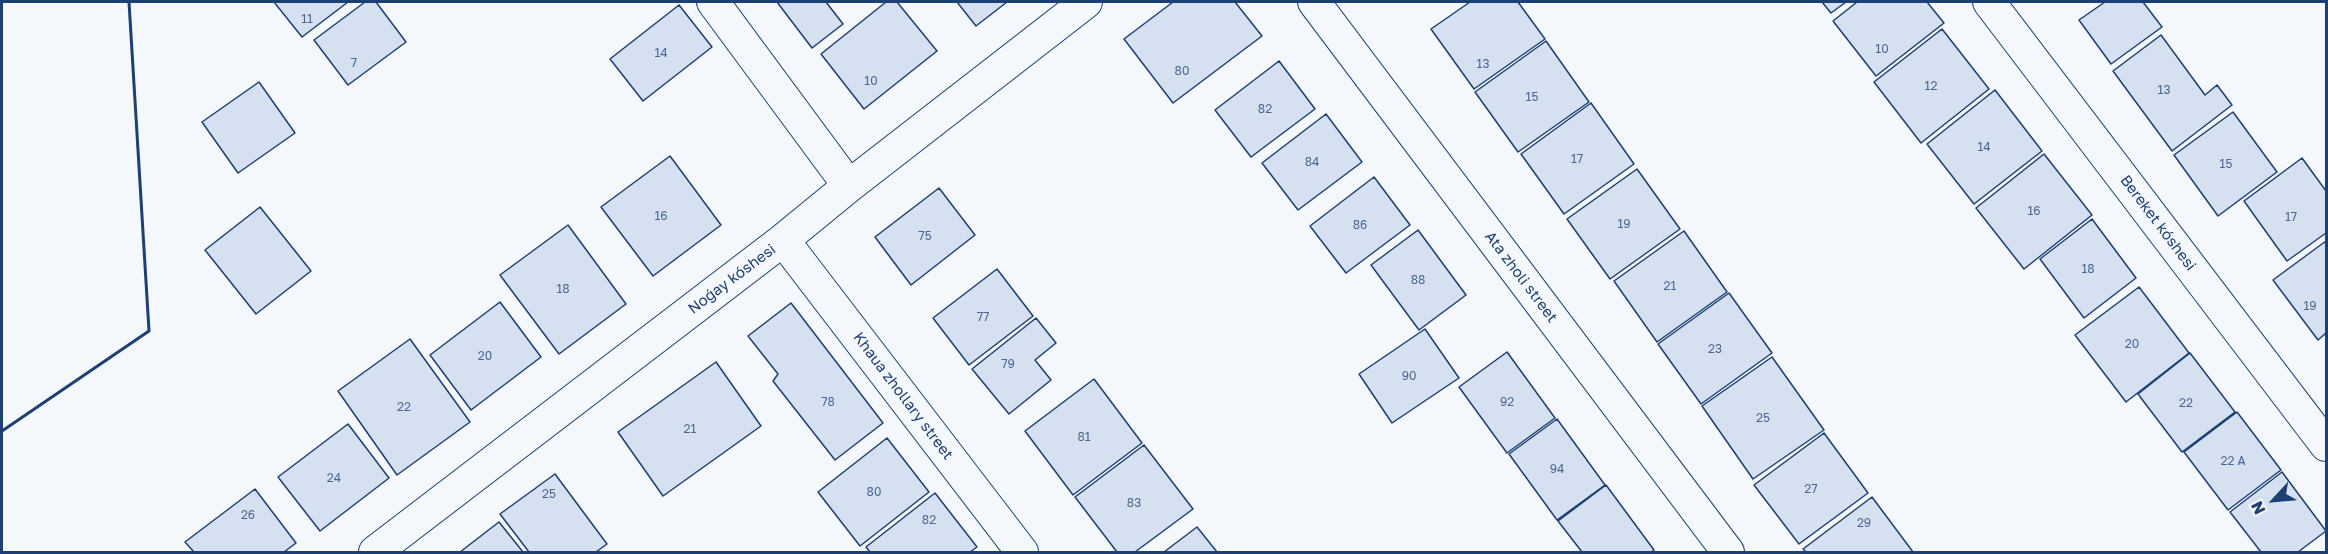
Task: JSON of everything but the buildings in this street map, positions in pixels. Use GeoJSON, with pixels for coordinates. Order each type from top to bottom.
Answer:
{"type":"FeatureCollection","features":[{"type":"Feature","properties":{"kind":"street"},"geometry":{"type":"LineString","coordinates":[[713,2],[849,186]]}},
{"type":"Feature","properties":{"kind":"street","name":"Noǵay kóshesi"},"geometry":{"type":"LineString","coordinates":[[375,552],[783,240],[1086,2]]}},
{"type":"Feature","properties":{"kind":"street","name":"Ata zholi street"},"geometry":{"type":"LineString","coordinates":[[1314,2],[1728,552]]}},
{"type":"Feature","properties":{"kind":"street","name":"Bereket kóshesi"},"geometry":{"type":"LineString","coordinates":[[1989,2],[2326,445]]}},
{"type":"Feature","properties":{"kind":"street","name":"Khaua zhollary street"},"geometry":{"type":"LineString","coordinates":[[783,240],[1022,552]]}},
{"type":"Feature","properties":{"kind":"wall"},"geometry":{"type":"LineString","coordinates":[[2,431],[149,331],[129,2]]}}]}
